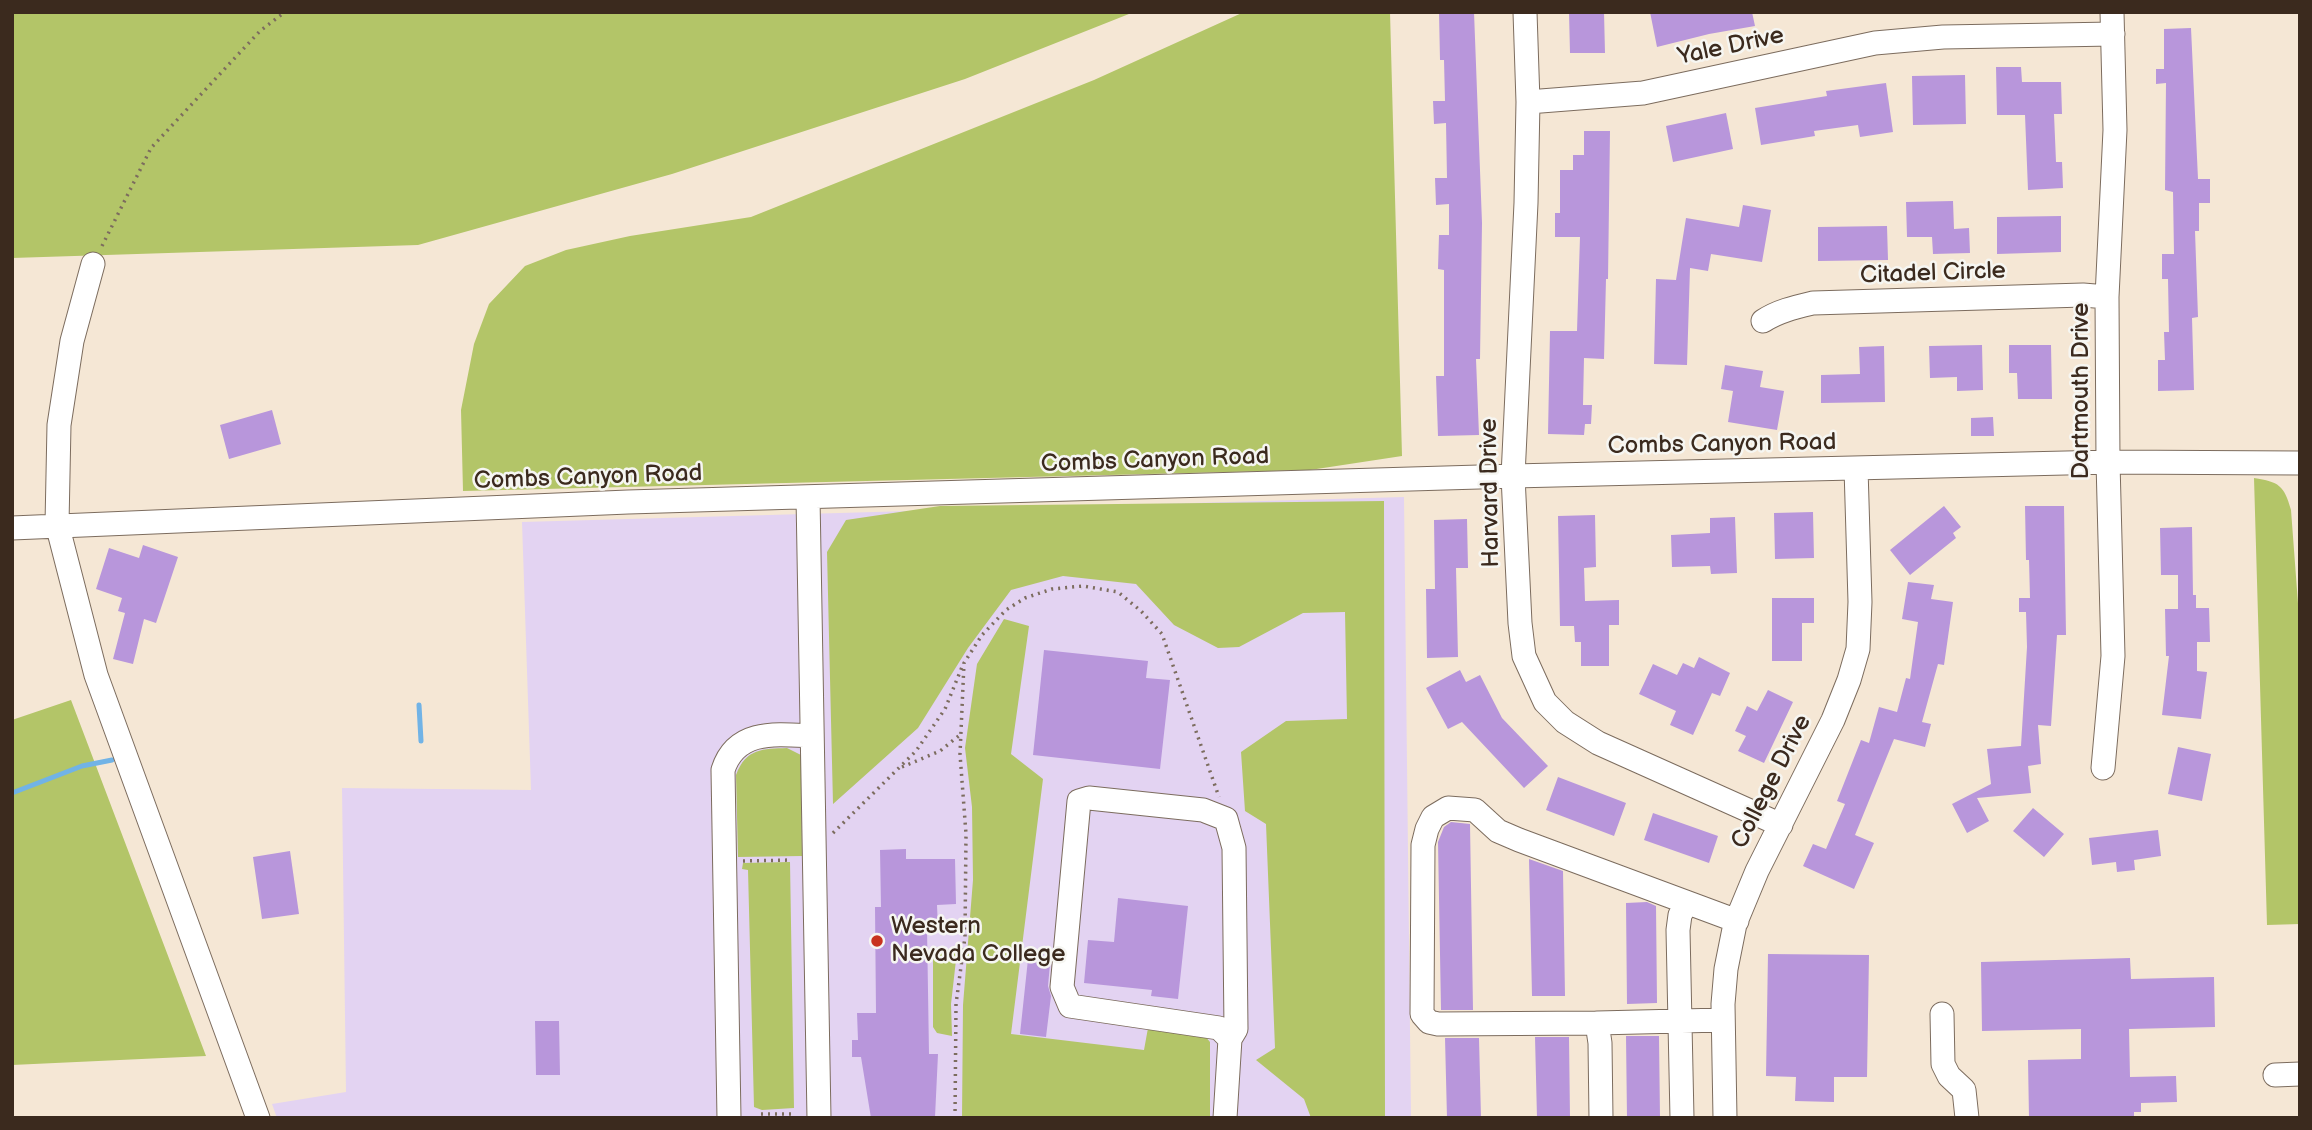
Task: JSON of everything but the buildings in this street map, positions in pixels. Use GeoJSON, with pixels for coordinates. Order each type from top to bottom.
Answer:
{"type":"FeatureCollection","features":[{"type":"Feature","properties":{"kind":"street","name":"Harvard Drive"},"geometry":{"type":"LineString","coordinates":[[1525,12],[1528,102],[1526,203],[1513,477],[1524,656],[1545,702],[1565,722],[1598,743],[1781,825]]}},
{"type":"Feature","properties":{"kind":"street","name":"Yale Drive"},"geometry":{"type":"LineString","coordinates":[[1528,102],[1643,93],[1875,43],[2113,23]]}},
{"type":"Feature","properties":{"kind":"street","name":"Dartmouth Drive"},"geometry":{"type":"LineString","coordinates":[[2103,768],[2113,656],[2107,297],[2115,130],[2113,23]]}},
{"type":"Feature","properties":{"kind":"street"},"geometry":{"type":"LineString","coordinates":[[93,264],[72,341],[59,425],[57,524],[96,675],[258,1118]]}},
{"type":"Feature","properties":{"kind":"street","name":"Citadel Circle"},"geometry":{"type":"LineString","coordinates":[[1763,321],[1794,307],[1813,303],[2083,295],[2107,297]]}},
{"type":"Feature","properties":{"kind":"street","name":"Combs Canyon Road"},"geometry":{"type":"LineString","coordinates":[[12,528],[57,524],[808,497],[2108,462],[2300,463]]}},
{"type":"Feature","properties":{"kind":"street","name":"College Drive"},"geometry":{"type":"LineString","coordinates":[[1725,1118],[1723,1020],[1726,969],[1737,921],[1757,871],[1833,720],[1858,649],[1860,602],[1856,468]]}},
{"type":"Feature","properties":{"kind":"street"},"geometry":{"type":"LineString","coordinates":[[808,497],[819,1118]]}},
{"type":"Feature","properties":{"kind":"street"},"geometry":{"type":"LineString","coordinates":[[729,1118],[723,770],[726,759],[735,747],[747,740],[760,736],[811,736]]}},
{"type":"Feature","properties":{"kind":"street"},"geometry":{"type":"LineString","coordinates":[[1225,1118],[1230,1040],[1236,1029],[1234,848],[1226,819],[1203,810],[1089,798],[1079,801],[1062,987],[1070,1006],[1219,1028],[1230,1040]]}},
{"type":"Feature","properties":{"kind":"street"},"geometry":{"type":"LineString","coordinates":[[1723,1020],[1597,1023],[1429,1022],[1422,1014],[1423,845],[1427,829],[1433,817],[1448,808],[1475,810],[1498,831],[1509,836],[1737,921]]}},
{"type":"Feature","properties":{"kind":"street"},"geometry":{"type":"LineString","coordinates":[[1682,1118],[1678,930],[1680,915],[1687,903]]}},
{"type":"Feature","properties":{"kind":"street"},"geometry":{"type":"LineString","coordinates":[[1942,1014],[1944,1064],[1949,1076],[1964,1090],[1967,1118]]}},
{"type":"Feature","properties":{"kind":"street"},"geometry":{"type":"LineString","coordinates":[[1597,1023],[1600,1043],[1601,1118]]}},
{"type":"Feature","properties":{"kind":"street"},"geometry":{"type":"LineString","coordinates":[[2275,1075],[2300,1074]]}},
{"type":"Feature","properties":{"kind":"path"},"geometry":{"type":"LineString","coordinates":[[93,264],[151,148],[260,31],[285,12]]}},
{"type":"Feature","properties":{"kind":"path"},"geometry":{"type":"LineString","coordinates":[[814,851],[916,751],[945,709],[964,663],[982,635],[1006,610],[1025,598],[1052,589],[1083,586],[1118,592],[1141,611],[1162,634],[1190,708],[1226,819]]}},
{"type":"Feature","properties":{"kind":"path"},"geometry":{"type":"LineString","coordinates":[[955,1118],[956,1004],[965,937],[967,834],[960,754],[964,663]]}},
{"type":"Feature","properties":{"kind":"path"},"geometry":{"type":"LineString","coordinates":[[900,768],[940,751],[961,734]]}},
{"type":"Feature","properties":{"kind":"path"},"geometry":{"type":"LineString","coordinates":[[741,861],[792,860]]}},
{"type":"Feature","properties":{"kind":"path"},"geometry":{"type":"LineString","coordinates":[[761,1114],[791,1114]]}},
{"type":"Feature","properties":{"kind":"shaded area","name":"Western Nevada College"},"geometry":{"type":"Polygon","coordinates":[[[1404,497],[1411,1118],[277,1118],[272,1104],[346,1092],[342,788],[531,790],[522,522],[1404,497]]]}},
{"type":"Feature","properties":{"kind":"green space"},"geometry":{"type":"Polygon","coordinates":[[[12,12],[1134,12],[965,79],[672,174],[418,245],[12,258],[12,12]]]}},
{"type":"Feature","properties":{"kind":"green space"},"geometry":{"type":"Polygon","coordinates":[[[1244,12],[1390,12],[1402,456],[1310,470],[463,491],[461,410],[474,344],[489,304],[525,266],[566,250],[630,236],[751,217],[1094,80],[1244,12]]]}},
{"type":"Feature","properties":{"kind":"green space"},"geometry":{"type":"Polygon","coordinates":[[[2254,478],[2279,486],[2286,495],[2291,510],[2300,630],[2300,924],[2267,925],[2254,478]]]}},
{"type":"Feature","properties":{"kind":"green space"},"geometry":{"type":"Polygon","coordinates":[[[1384,501],[1385,1118],[1311,1118],[1304,1099],[1256,1060],[1275,1048],[1266,824],[1245,811],[1241,752],[1286,721],[1347,719],[1345,612],[1303,613],[1239,647],[1218,648],[1174,625],[1136,584],[1063,576],[1011,590],[968,648],[918,728],[833,804],[827,552],[846,520],[940,506],[1384,501]]]}},
{"type":"Feature","properties":{"kind":"green space"},"geometry":{"type":"Polygon","coordinates":[[[1004,619],[1029,626],[1011,754],[1043,779],[1011,1034],[1144,1050],[1148,1028],[1205,1036],[1210,1042],[1210,1118],[962,1118],[963,1005],[973,880],[972,807],[965,748],[977,664],[1004,619]]]}},
{"type":"Feature","properties":{"kind":"green space"},"geometry":{"type":"Polygon","coordinates":[[[71,700],[206,1056],[12,1065],[12,720],[71,700]]]}},
{"type":"Feature","properties":{"kind":"green space"},"geometry":{"type":"Polygon","coordinates":[[[787,748],[801,755],[802,856],[738,857],[736,775],[740,766],[756,752],[787,748]]]}},
{"type":"Feature","properties":{"kind":"green space"},"geometry":{"type":"Polygon","coordinates":[[[790,862],[794,1108],[762,1110],[754,1107],[748,870],[742,869],[743,863],[790,862]]]}},
{"type":"Feature","properties":{"kind":"green space"},"geometry":{"type":"Polygon","coordinates":[[[933,947],[955,950],[951,1004],[952,1036],[937,1033],[933,1027],[933,947]]]}},
{"type":"Feature","properties":{"kind":"waterway"},"geometry":{"type":"LineString","coordinates":[[419,705],[421,741]]}},
{"type":"Feature","properties":{"kind":"waterway"},"geometry":{"type":"LineString","coordinates":[[12,793],[82,766],[112,760]]}},
{"type":"Feature","properties":{"kind":"place","name":"Western Nevada College"},"geometry":{"type":"Point","coordinates":[877,941]}}]}
